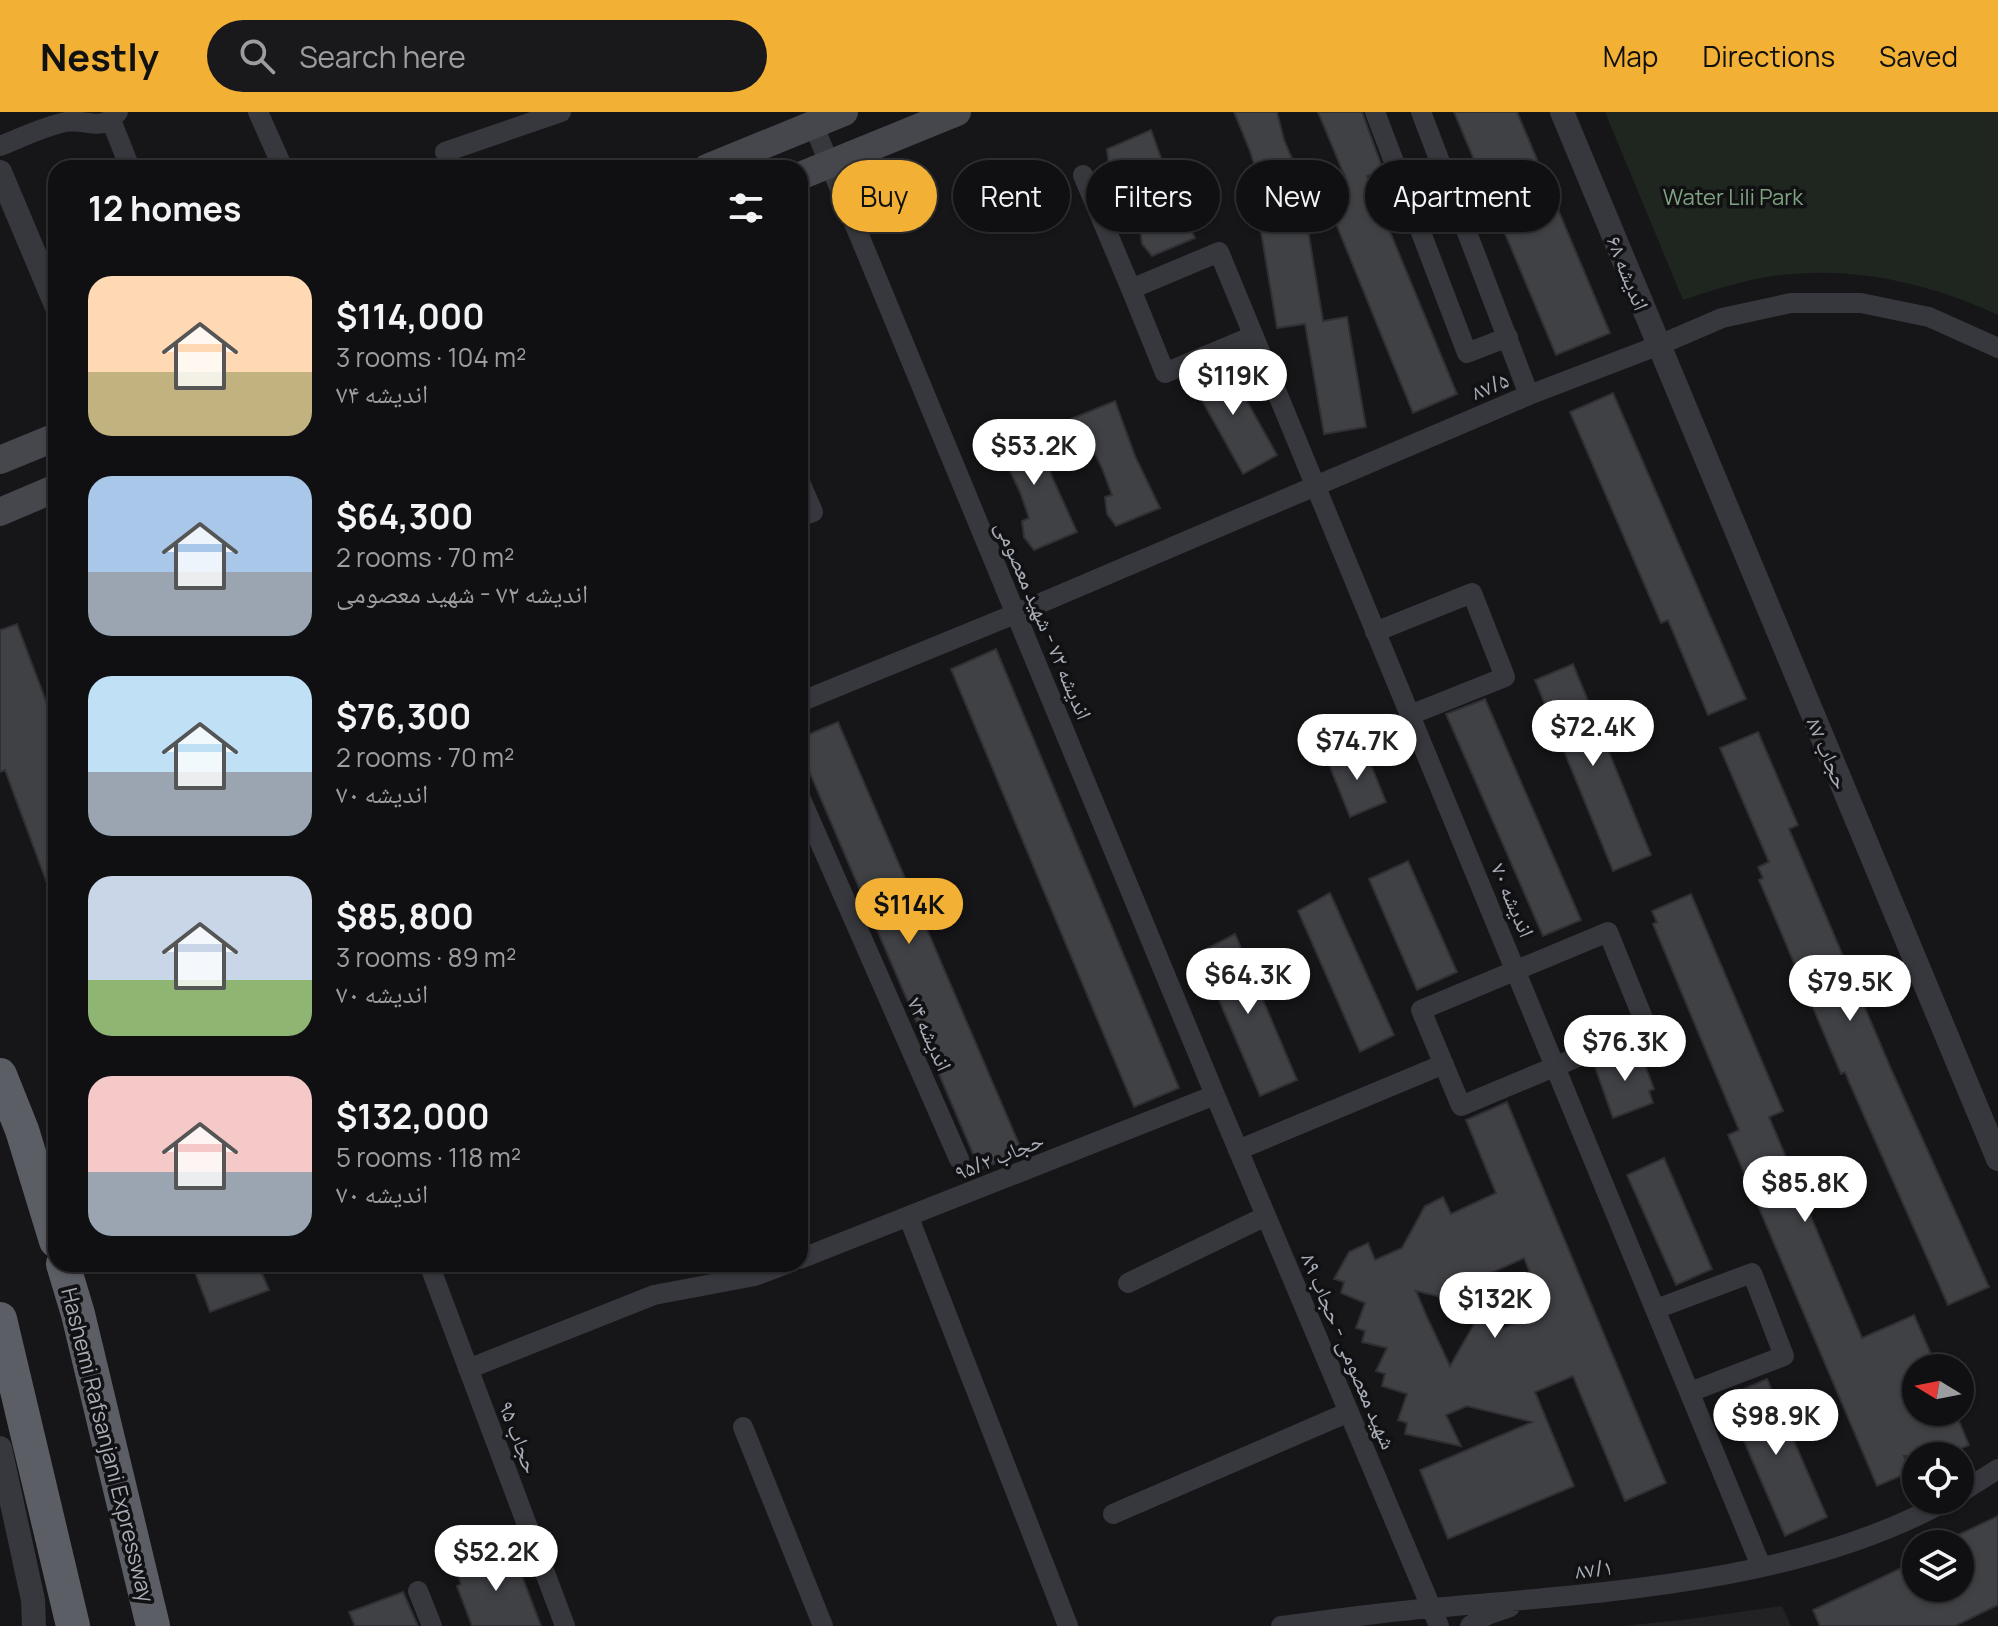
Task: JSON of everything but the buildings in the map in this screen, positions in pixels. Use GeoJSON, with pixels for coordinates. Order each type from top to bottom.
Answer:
{"type":"FeatureCollection","features":[{"type":"Feature","properties":{"kind":"highway"},"geometry":{"type":"LineString","coordinates":[[0,1075],[22,1130],[48,1215]]}},
{"type":"Feature","properties":{"kind":"highway","name":"Hashemi Rafsanjani Expressway"},"geometry":{"type":"LineString","coordinates":[[65,1272],[153,1626]]}},
{"type":"Feature","properties":{"kind":"highway"},"geometry":{"type":"LineString","coordinates":[[0,1319],[73,1626]]}},
{"type":"Feature","properties":{"kind":"main road"},"geometry":{"type":"LineString","coordinates":[[726,160],[844,112]]}},
{"type":"Feature","properties":{"kind":"main road"},"geometry":{"type":"LineString","coordinates":[[808,173],[957,112]]}},
{"type":"Feature","properties":{"kind":"main road"},"geometry":{"type":"LineString","coordinates":[[0,460],[48,440]]}},
{"type":"Feature","properties":{"kind":"main road"},"geometry":{"type":"LineString","coordinates":[[0,512],[48,491]]}},
{"type":"Feature","properties":{"kind":"street"},"geometry":{"type":"LineString","coordinates":[[258,112],[279,160]]}},
{"type":"Feature","properties":{"kind":"street"},"geometry":{"type":"LineString","coordinates":[[445,152],[561,112]]}},
{"type":"Feature","properties":{"kind":"street"},"geometry":{"type":"LineString","coordinates":[[1375,112],[1467,353],[1508,337]]}},
{"type":"Feature","properties":{"kind":"street"},"geometry":{"type":"LineString","coordinates":[[1421,112],[1529,395]]}},
{"type":"Feature","properties":{"kind":"street","name":"اندیشه ۶۸"},"geometry":{"type":"LineString","coordinates":[[1562,112],[1657,346]]}},
{"type":"Feature","properties":{"kind":"street"},"geometry":{"type":"LineString","coordinates":[[0,146],[67,122],[97,125],[114,116],[128,160]]}},
{"type":"Feature","properties":{"kind":"street","name":"اندیشه ۷۲ - شهید معصومی"},"geometry":{"type":"LineString","coordinates":[[813,124],[1215,1095]]}},
{"type":"Feature","properties":{"kind":"street"},"geometry":{"type":"LineString","coordinates":[[0,172],[48,286]]}},
{"type":"Feature","properties":{"kind":"street"},"geometry":{"type":"LineString","coordinates":[[1083,175],[1165,373],[1253,336]]}},
{"type":"Feature","properties":{"kind":"street","name":"اندیشه ۷۰"},"geometry":{"type":"LineString","coordinates":[[1131,289],[1219,252],[1761,1566]]}},
{"type":"Feature","properties":{"kind":"street","name":"۸۷/۵"},"geometry":{"type":"LineString","coordinates":[[808,699],[1315,488],[1529,395],[1722,318],[1791,303],[1861,303],[1929,317],[1998,348]]}},
{"type":"Feature","properties":{"kind":"street","name":"حجاب ۸۷"},"geometry":{"type":"LineString","coordinates":[[1657,346],[1998,1159]]}},
{"type":"Feature","properties":{"kind":"street"},"geometry":{"type":"LineString","coordinates":[[1375,632],[1472,593],[1505,677],[1410,715]]}},
{"type":"Feature","properties":{"kind":"street","name":"اندیشه ۷۴"},"geometry":{"type":"LineString","coordinates":[[808,815],[959,1159]]}},
{"type":"Feature","properties":{"kind":"street"},"geometry":{"type":"LineString","coordinates":[[1608,932],[1647,1028],[1461,1106],[1421,1010],[1517,970],[1608,932]]}},
{"type":"Feature","properties":{"kind":"street"},"geometry":{"type":"LineString","coordinates":[[1238,1150],[1444,1064]]}},
{"type":"Feature","properties":{"kind":"street","name":"شهید معصومی - حجاب ۸۹"},"geometry":{"type":"LineString","coordinates":[[1215,1095],[1435,1617]]}},
{"type":"Feature","properties":{"kind":"street","name":"حجاب ۹۵/۲"},"geometry":{"type":"LineString","coordinates":[[808,1256],[1215,1095]]}},
{"type":"Feature","properties":{"kind":"street"},"geometry":{"type":"LineString","coordinates":[[1128,1283],[1266,1216]]}},
{"type":"Feature","properties":{"kind":"street"},"geometry":{"type":"LineString","coordinates":[[909,1218],[1068,1626]]}},
{"type":"Feature","properties":{"kind":"street","name":"حجاب ۹۵"},"geometry":{"type":"LineString","coordinates":[[432,1272],[565,1626]]}},
{"type":"Feature","properties":{"kind":"street"},"geometry":{"type":"LineString","coordinates":[[468,1369],[654,1295],[766,1272]]}},
{"type":"Feature","properties":{"kind":"street"},"geometry":{"type":"LineString","coordinates":[[1656,1309],[1752,1273],[1784,1356],[1690,1392]]}},
{"type":"Feature","properties":{"kind":"street"},"geometry":{"type":"LineString","coordinates":[[1113,1514],[1349,1412]]}},
{"type":"Feature","properties":{"kind":"street"},"geometry":{"type":"LineString","coordinates":[[743,1427],[823,1626]]}},
{"type":"Feature","properties":{"kind":"street"},"geometry":{"type":"LineString","coordinates":[[0,1448],[33,1600],[34,1626]]}},
{"type":"Feature","properties":{"kind":"street"},"geometry":{"type":"LineString","coordinates":[[1974,1484],[1998,1469]]}},
{"type":"Feature","properties":{"kind":"street","name":"۸۷/۱"},"geometry":{"type":"LineString","coordinates":[[1281,1626],[1435,1617],[1533,1599],[1726,1575],[1859,1541],[1923,1514]]}},
{"type":"Feature","properties":{"kind":"street"},"geometry":{"type":"LineString","coordinates":[[418,1591],[432,1626]]}},
{"type":"Feature","properties":{"kind":"street"},"geometry":{"type":"LineString","coordinates":[[1470,1626],[1487,1615],[1533,1599]]}},
{"type":"Feature","properties":{"kind":"shaded area"},"geometry":{"type":"Polygon","coordinates":[[[1782,1606],[1791,1626],[1623,1626],[1690,1619],[1782,1606]]]}},
{"type":"Feature","properties":{"kind":"green space","name":"Water Lili Park"},"geometry":{"type":"Polygon","coordinates":[[[1605,112],[1998,112],[1998,315],[1969,302],[1907,283],[1843,273],[1779,275],[1683,300],[1605,112]]]}}]}
